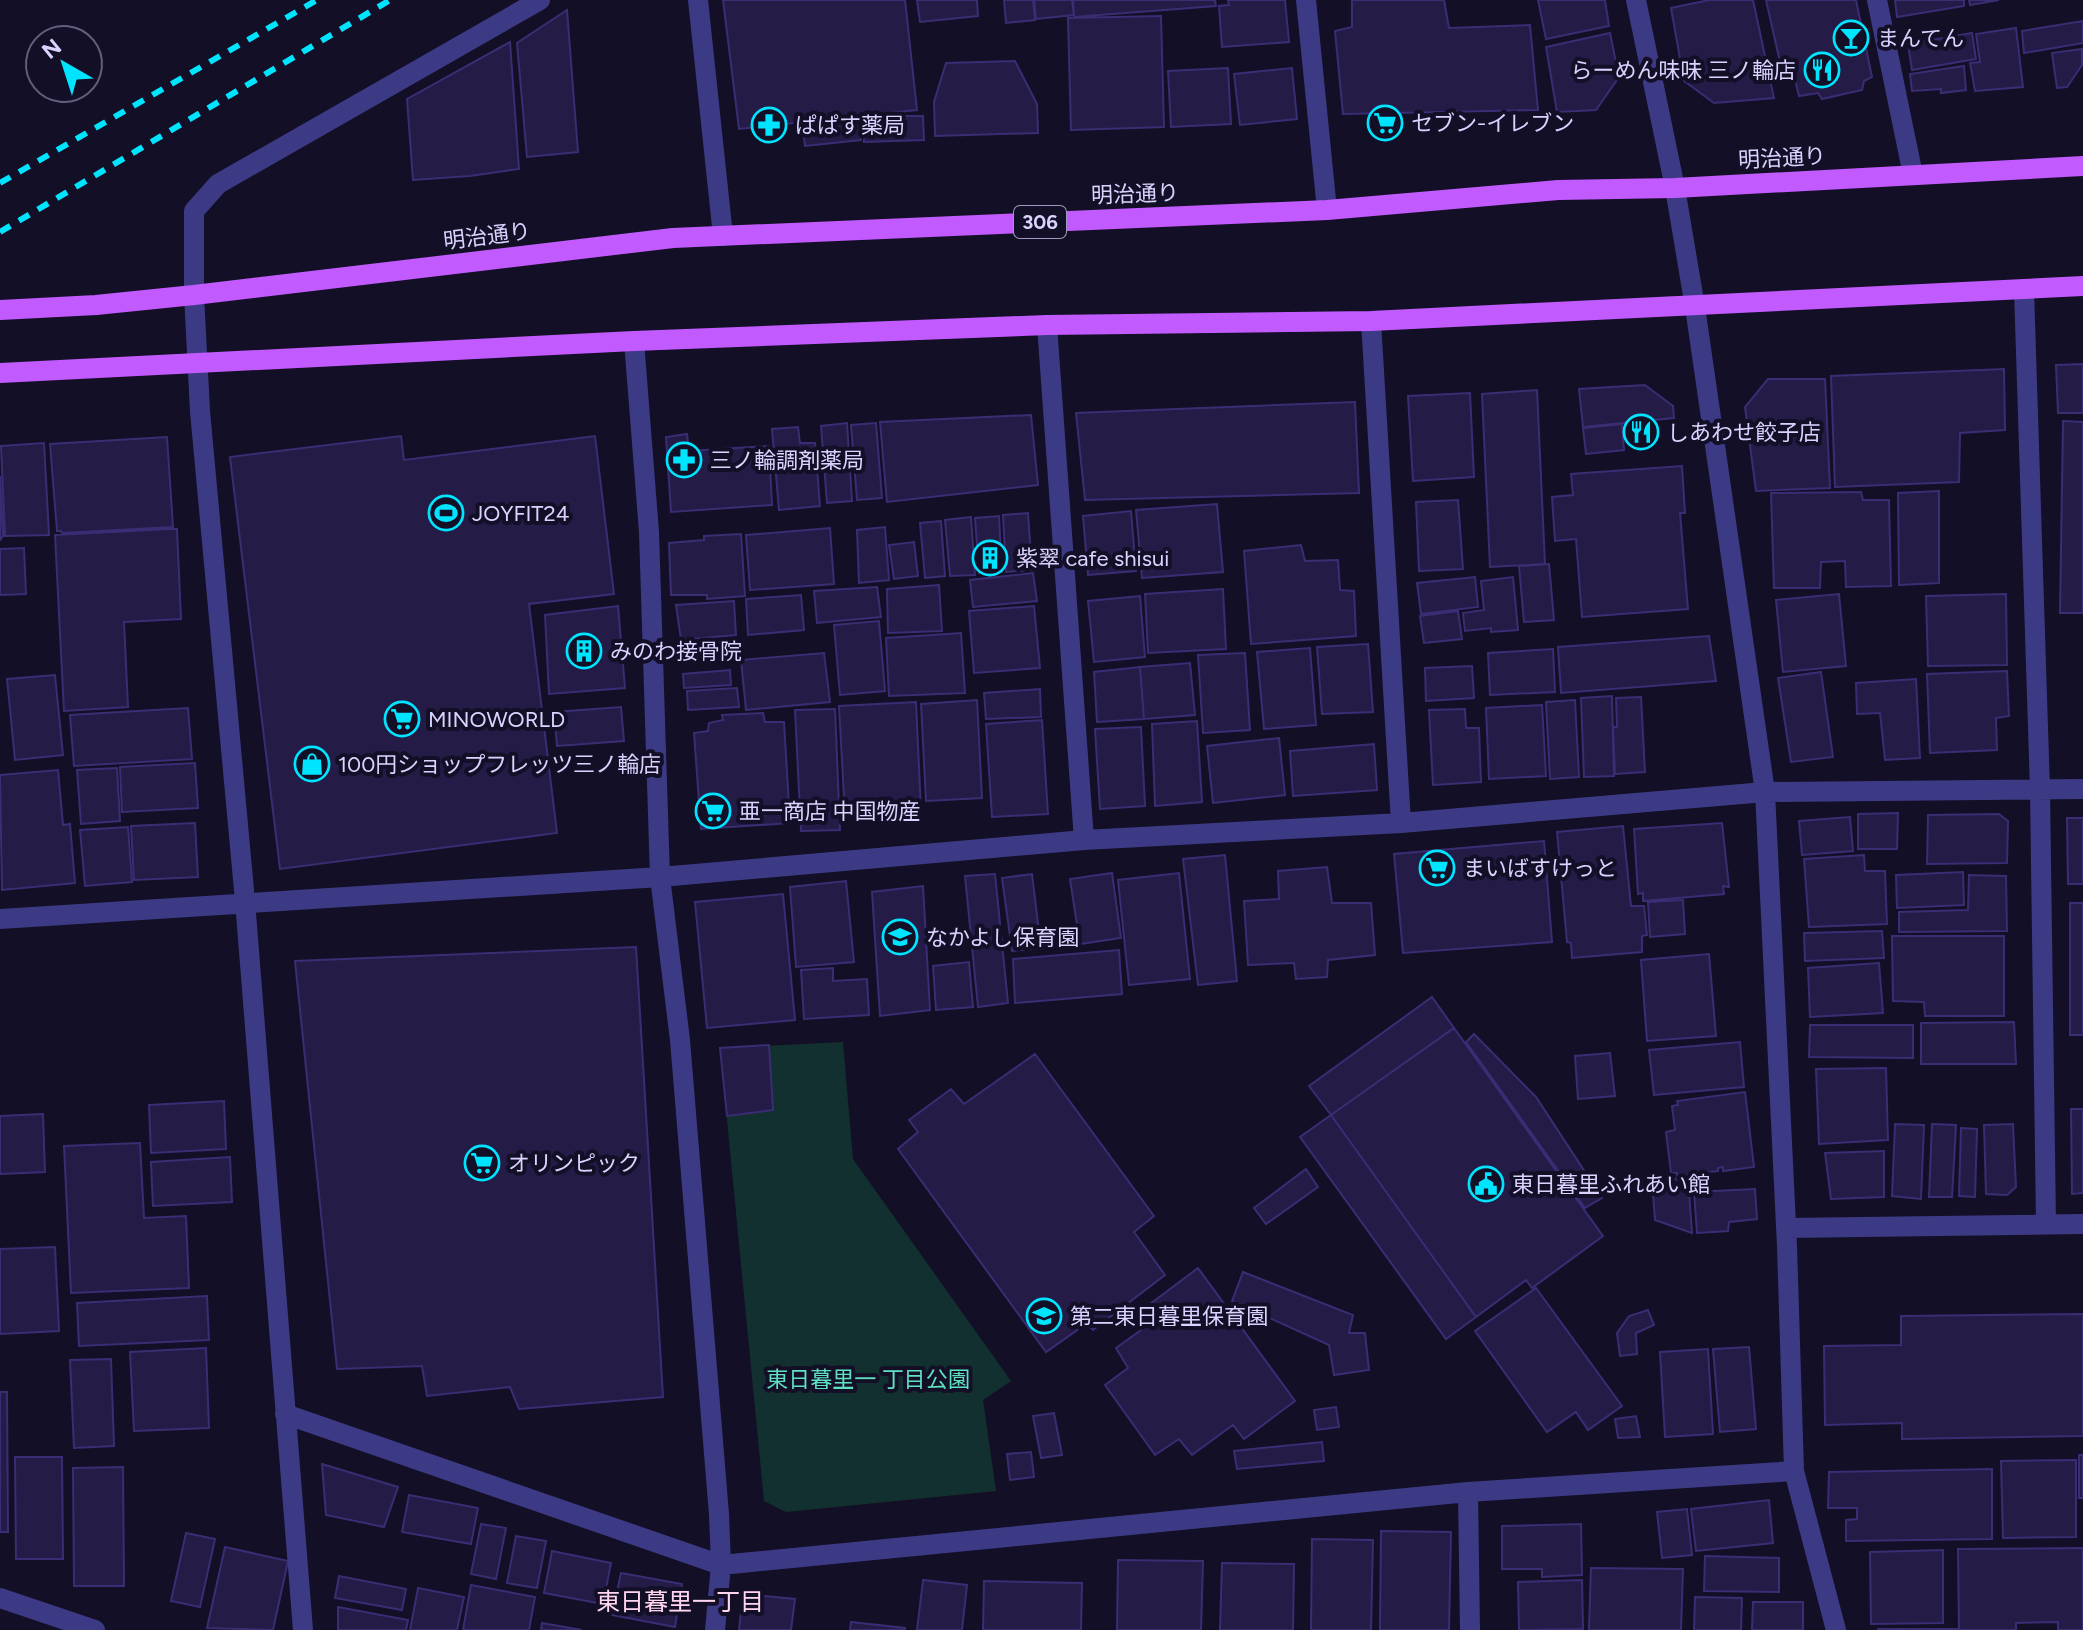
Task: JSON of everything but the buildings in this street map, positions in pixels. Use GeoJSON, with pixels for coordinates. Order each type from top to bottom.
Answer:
{"type":"FeatureCollection","features":[{"type":"Feature","properties":{"kind":"main road","name":"明治通り"},"geometry":{"type":"LineString","coordinates":[[0,310],[96,305],[194,295],[673,238],[1327,210],[1558,190],[1675,188],[2083,166]]}},
{"type":"Feature","properties":{"kind":"main road"},"geometry":{"type":"LineString","coordinates":[[0,373],[634,341],[1047,325],[1371,321],[2083,286]]}},
{"type":"Feature","properties":{"kind":"street"},"geometry":{"type":"LineString","coordinates":[[303,1630],[245,901],[196,362],[194,211],[218,184],[540,0]]}},
{"type":"Feature","properties":{"kind":"street"},"geometry":{"type":"LineString","coordinates":[[698,0],[723,236]]}},
{"type":"Feature","properties":{"kind":"street"},"geometry":{"type":"LineString","coordinates":[[1306,0],[1327,210]]}},
{"type":"Feature","properties":{"kind":"street"},"geometry":{"type":"LineString","coordinates":[[1636,0],[1675,188],[1695,307],[1765,792],[1794,1471],[1836,1630]]}},
{"type":"Feature","properties":{"kind":"street"},"geometry":{"type":"LineString","coordinates":[[1877,0],[1913,175]]}},
{"type":"Feature","properties":{"kind":"street"},"geometry":{"type":"LineString","coordinates":[[2024,290],[2040,790],[2046,1224]]}},
{"type":"Feature","properties":{"kind":"street"},"geometry":{"type":"LineString","coordinates":[[1371,321],[1401,823]]}},
{"type":"Feature","properties":{"kind":"street"},"geometry":{"type":"LineString","coordinates":[[1047,325],[1084,840]]}},
{"type":"Feature","properties":{"kind":"street"},"geometry":{"type":"LineString","coordinates":[[634,341],[649,532],[660,877],[680,1040],[718,1500],[721,1565],[715,1630]]}},
{"type":"Feature","properties":{"kind":"street"},"geometry":{"type":"LineString","coordinates":[[0,919],[245,901],[660,877],[1084,840],[1401,823],[1765,792],[2083,789]]}},
{"type":"Feature","properties":{"kind":"street"},"geometry":{"type":"LineString","coordinates":[[1786,1228],[2083,1224]]}},
{"type":"Feature","properties":{"kind":"street"},"geometry":{"type":"LineString","coordinates":[[285,1414],[721,1565],[1468,1492],[1794,1471]]}},
{"type":"Feature","properties":{"kind":"street"},"geometry":{"type":"LineString","coordinates":[[1468,1492],[1470,1630]]}},
{"type":"Feature","properties":{"kind":"street"},"geometry":{"type":"LineString","coordinates":[[0,1598],[95,1630]]}},
{"type":"Feature","properties":{"kind":"green space","name":"東日暮里一 丁目公園"},"geometry":{"type":"Polygon","coordinates":[[[843,1042],[853,1159],[1011,1381],[983,1400],[996,1491],[786,1512],[764,1501],[720,1048],[843,1042]]]}},
{"type":"Feature","properties":{"kind":"railway"},"geometry":{"type":"LineString","coordinates":[[0,183],[317,0]]}},
{"type":"Feature","properties":{"kind":"railway"},"geometry":{"type":"LineString","coordinates":[[0,232],[390,0]]}},
{"type":"Feature","properties":{"kind":"place","name":"まんてん"},"geometry":{"type":"Point","coordinates":[1851,38]}},
{"type":"Feature","properties":{"kind":"place","name":"らーめん味味 三ノ輪店"},"geometry":{"type":"Point","coordinates":[1822,70]}},
{"type":"Feature","properties":{"kind":"place","name":"セブン-イレブン"},"geometry":{"type":"Point","coordinates":[1385,123]}},
{"type":"Feature","properties":{"kind":"place","name":"ぱぱす薬局"},"geometry":{"type":"Point","coordinates":[769,125]}},
{"type":"Feature","properties":{"kind":"place","name":"しあわせ餃子店"},"geometry":{"type":"Point","coordinates":[1641,432]}},
{"type":"Feature","properties":{"kind":"place","name":"三ノ輪調剤薬局"},"geometry":{"type":"Point","coordinates":[684,460]}},
{"type":"Feature","properties":{"kind":"place","name":"JOYFIT24"},"geometry":{"type":"Point","coordinates":[446,513]}},
{"type":"Feature","properties":{"kind":"place","name":"紫翠 cafe shisui"},"geometry":{"type":"Point","coordinates":[990,558]}},
{"type":"Feature","properties":{"kind":"place","name":"みのわ接骨院"},"geometry":{"type":"Point","coordinates":[584,651]}},
{"type":"Feature","properties":{"kind":"place","name":"MINOWORLD"},"geometry":{"type":"Point","coordinates":[402,719]}},
{"type":"Feature","properties":{"kind":"place","name":"100円ショップフレッツ三ノ輪店"},"geometry":{"type":"Point","coordinates":[312,764]}},
{"type":"Feature","properties":{"kind":"place","name":"亜一商店 中国物産"},"geometry":{"type":"Point","coordinates":[713,811]}},
{"type":"Feature","properties":{"kind":"place","name":"まいばすけっと"},"geometry":{"type":"Point","coordinates":[1437,868]}},
{"type":"Feature","properties":{"kind":"place","name":"なかよし保育園"},"geometry":{"type":"Point","coordinates":[900,937]}},
{"type":"Feature","properties":{"kind":"place","name":"オリンピック"},"geometry":{"type":"Point","coordinates":[482,1163]}},
{"type":"Feature","properties":{"kind":"place","name":"東日暮里ふれあい館"},"geometry":{"type":"Point","coordinates":[1486,1184]}},
{"type":"Feature","properties":{"kind":"place","name":"第二東日暮里保育園"},"geometry":{"type":"Point","coordinates":[1044,1316]}},
{"type":"Feature","properties":{"kind":"district","name":"東日暮里一丁目"},"geometry":{"type":"Point","coordinates":[680,1601]}}]}
